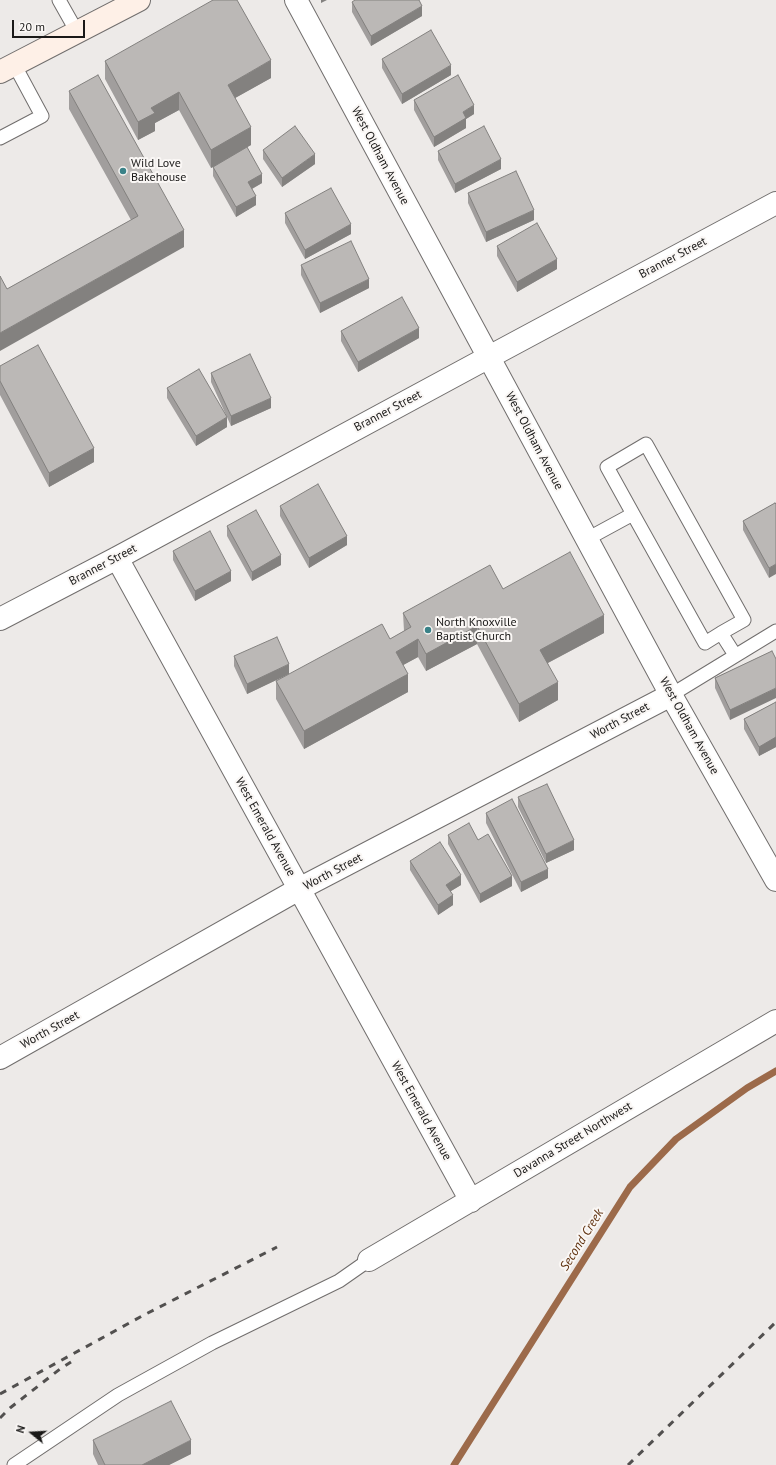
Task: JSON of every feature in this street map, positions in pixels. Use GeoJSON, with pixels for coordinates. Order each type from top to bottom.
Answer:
{"type":"FeatureCollection","features":[{"type":"Feature","properties":{"kind":"main road"},"geometry":{"type":"LineString","coordinates":[[7,68],[139,0]]}},
{"type":"Feature","properties":{"kind":"street","name":"West Oldham Avenue"},"geometry":{"type":"LineString","coordinates":[[296,0],[671,695],[776,880]]}},
{"type":"Feature","properties":{"kind":"street","name":"Branner Street"},"geometry":{"type":"LineString","coordinates":[[0,619],[117,558],[489,356],[776,203]]}},
{"type":"Feature","properties":{"kind":"street","name":"West Emerald Avenue"},"geometry":{"type":"LineString","coordinates":[[117,558],[471,1200]]}},
{"type":"Feature","properties":{"kind":"street","name":"Worth Street"},"geometry":{"type":"LineString","coordinates":[[0,1058],[299,890],[671,695]]}},
{"type":"Feature","properties":{"kind":"street","name":"Davanna Street Northwest"},"geometry":{"type":"LineString","coordinates":[[370,1260],[776,1021]]}},
{"type":"Feature","properties":{"kind":"lane"},"geometry":{"type":"LineString","coordinates":[[59,0],[76,32]]}},
{"type":"Feature","properties":{"kind":"lane"},"geometry":{"type":"LineString","coordinates":[[0,138],[42,116],[7,68]]}},
{"type":"Feature","properties":{"kind":"lane"},"geometry":{"type":"LineString","coordinates":[[646,444],[744,620],[705,643],[633,514],[607,467],[646,444]]}},
{"type":"Feature","properties":{"kind":"lane"},"geometry":{"type":"LineString","coordinates":[[587,539],[633,514]]}},
{"type":"Feature","properties":{"kind":"lane"},"geometry":{"type":"LineString","coordinates":[[671,695],[776,631]]}},
{"type":"Feature","properties":{"kind":"lane"},"geometry":{"type":"LineString","coordinates":[[721,633],[735,655]]}},
{"type":"Feature","properties":{"kind":"lane"},"geometry":{"type":"LineString","coordinates":[[14,1465],[118,1395],[212,1343],[339,1281],[370,1260]]}},
{"type":"Feature","properties":{"kind":"building"},"geometry":{"type":"Polygon","coordinates":[[[213,0],[237,0],[271,60],[228,85],[251,127],[211,150],[179,92],[151,108],[155,113],[138,122],[105,61],[213,0]]]}},
{"type":"Feature","properties":{"kind":"building"},"geometry":{"type":"Polygon","coordinates":[[[355,0],[419,0],[422,6],[371,36],[352,2],[355,0]]]}},
{"type":"Feature","properties":{"kind":"building"},"geometry":{"type":"Polygon","coordinates":[[[431,30],[451,65],[402,94],[382,59],[431,30]]]}},
{"type":"Feature","properties":{"kind":"building","name":"Wild Love Bakehouse"},"geometry":{"type":"Polygon","coordinates":[[[98,75],[184,230],[0,333],[0,276],[7,289],[138,216],[69,91],[98,75]]]}},
{"type":"Feature","properties":{"kind":"building"},"geometry":{"type":"Polygon","coordinates":[[[458,75],[474,105],[463,112],[466,118],[434,137],[414,100],[458,75]]]}},
{"type":"Feature","properties":{"kind":"building"},"geometry":{"type":"Polygon","coordinates":[[[295,126],[315,154],[282,178],[263,150],[295,126]]]}},
{"type":"Feature","properties":{"kind":"building"},"geometry":{"type":"Polygon","coordinates":[[[484,126],[501,159],[455,184],[438,151],[484,126]]]}},
{"type":"Feature","properties":{"kind":"building"},"geometry":{"type":"Polygon","coordinates":[[[247,147],[262,174],[248,182],[256,196],[236,207],[213,167],[247,147]]]}},
{"type":"Feature","properties":{"kind":"building"},"geometry":{"type":"Polygon","coordinates":[[[516,171],[534,210],[486,232],[468,193],[516,171]]]}},
{"type":"Feature","properties":{"kind":"building"},"geometry":{"type":"Polygon","coordinates":[[[331,188],[351,224],[305,250],[285,213],[331,188]]]}},
{"type":"Feature","properties":{"kind":"building"},"geometry":{"type":"Polygon","coordinates":[[[537,223],[557,259],[517,282],[497,246],[537,223]]]}},
{"type":"Feature","properties":{"kind":"building"},"geometry":{"type":"Polygon","coordinates":[[[351,241],[369,279],[320,303],[301,265],[351,241]]]}},
{"type":"Feature","properties":{"kind":"building"},"geometry":{"type":"Polygon","coordinates":[[[402,297],[419,328],[358,362],[341,331],[402,297]]]}},
{"type":"Feature","properties":{"kind":"building"},"geometry":{"type":"Polygon","coordinates":[[[38,345],[94,448],[49,473],[0,381],[0,366],[38,345]]]}},
{"type":"Feature","properties":{"kind":"building"},"geometry":{"type":"Polygon","coordinates":[[[250,354],[271,398],[231,416],[211,373],[250,354]]]}},
{"type":"Feature","properties":{"kind":"building"},"geometry":{"type":"Polygon","coordinates":[[[199,369],[227,417],[196,436],[167,388],[199,369]]]}},
{"type":"Feature","properties":{"kind":"building"},"geometry":{"type":"Polygon","coordinates":[[[318,484],[347,536],[309,558],[280,506],[318,484]]]}},
{"type":"Feature","properties":{"kind":"building"},"geometry":{"type":"Polygon","coordinates":[[[775,503],[776,564],[769,568],[743,521],[775,503]]]}},
{"type":"Feature","properties":{"kind":"building"},"geometry":{"type":"Polygon","coordinates":[[[256,510],[281,555],[252,572],[227,526],[256,510]]]}},
{"type":"Feature","properties":{"kind":"building"},"geometry":{"type":"Polygon","coordinates":[[[210,531],[231,571],[195,591],[173,551],[210,531]]]}},
{"type":"Feature","properties":{"kind":"building"},"geometry":{"type":"Polygon","coordinates":[[[570,552],[604,615],[540,650],[558,682],[519,704],[477,626],[426,654],[418,639],[396,652],[408,674],[304,731],[276,681],[382,624],[390,639],[411,627],[403,613],[490,565],[503,589],[570,552]]]}},
{"type":"Feature","properties":{"kind":"building"},"geometry":{"type":"Polygon","coordinates":[[[277,637],[289,664],[247,684],[234,656],[277,637]]]}},
{"type":"Feature","properties":{"kind":"building"},"geometry":{"type":"Polygon","coordinates":[[[772,651],[776,659],[776,688],[730,710],[715,678],[772,651]]]}},
{"type":"Feature","properties":{"kind":"building"},"geometry":{"type":"Polygon","coordinates":[[[776,702],[776,737],[759,747],[744,719],[776,702]]]}},
{"type":"Feature","properties":{"kind":"building"},"geometry":{"type":"Polygon","coordinates":[[[547,784],[574,840],[546,854],[518,797],[547,784]]]}},
{"type":"Feature","properties":{"kind":"building"},"geometry":{"type":"Polygon","coordinates":[[[512,799],[548,869],[521,882],[486,813],[512,799]]]}},
{"type":"Feature","properties":{"kind":"building"},"geometry":{"type":"Polygon","coordinates":[[[469,823],[478,840],[488,834],[512,876],[480,894],[448,835],[469,823]]]}},
{"type":"Feature","properties":{"kind":"building"},"geometry":{"type":"Polygon","coordinates":[[[440,842],[461,875],[446,885],[453,895],[438,905],[410,861],[440,842]]]}},
{"type":"Feature","properties":{"kind":"building"},"geometry":{"type":"Polygon","coordinates":[[[171,1401],[191,1440],[142,1465],[105,1465],[93,1440],[171,1401]]]}},
{"type":"Feature","properties":{"kind":"waterway","name":"Second Creek"},"geometry":{"type":"LineString","coordinates":[[454,1465],[630,1187],[676,1139],[747,1088],[776,1071]]}},
{"type":"Feature","properties":{"kind":"railway"},"geometry":{"type":"LineString","coordinates":[[0,1394],[142,1316],[277,1247]]}},
{"type":"Feature","properties":{"kind":"railway"},"geometry":{"type":"LineString","coordinates":[[628,1465],[776,1322]]}},
{"type":"Feature","properties":{"kind":"railway"},"geometry":{"type":"LineString","coordinates":[[0,1418],[10,1408],[71,1362]]}},
{"type":"Feature","properties":{"kind":"place","name":"Wild Love Bakehouse"},"geometry":{"type":"Point","coordinates":[123,171]}},
{"type":"Feature","properties":{"kind":"place","name":"North Knoxville Baptist Church"},"geometry":{"type":"Point","coordinates":[428,630]}}]}
